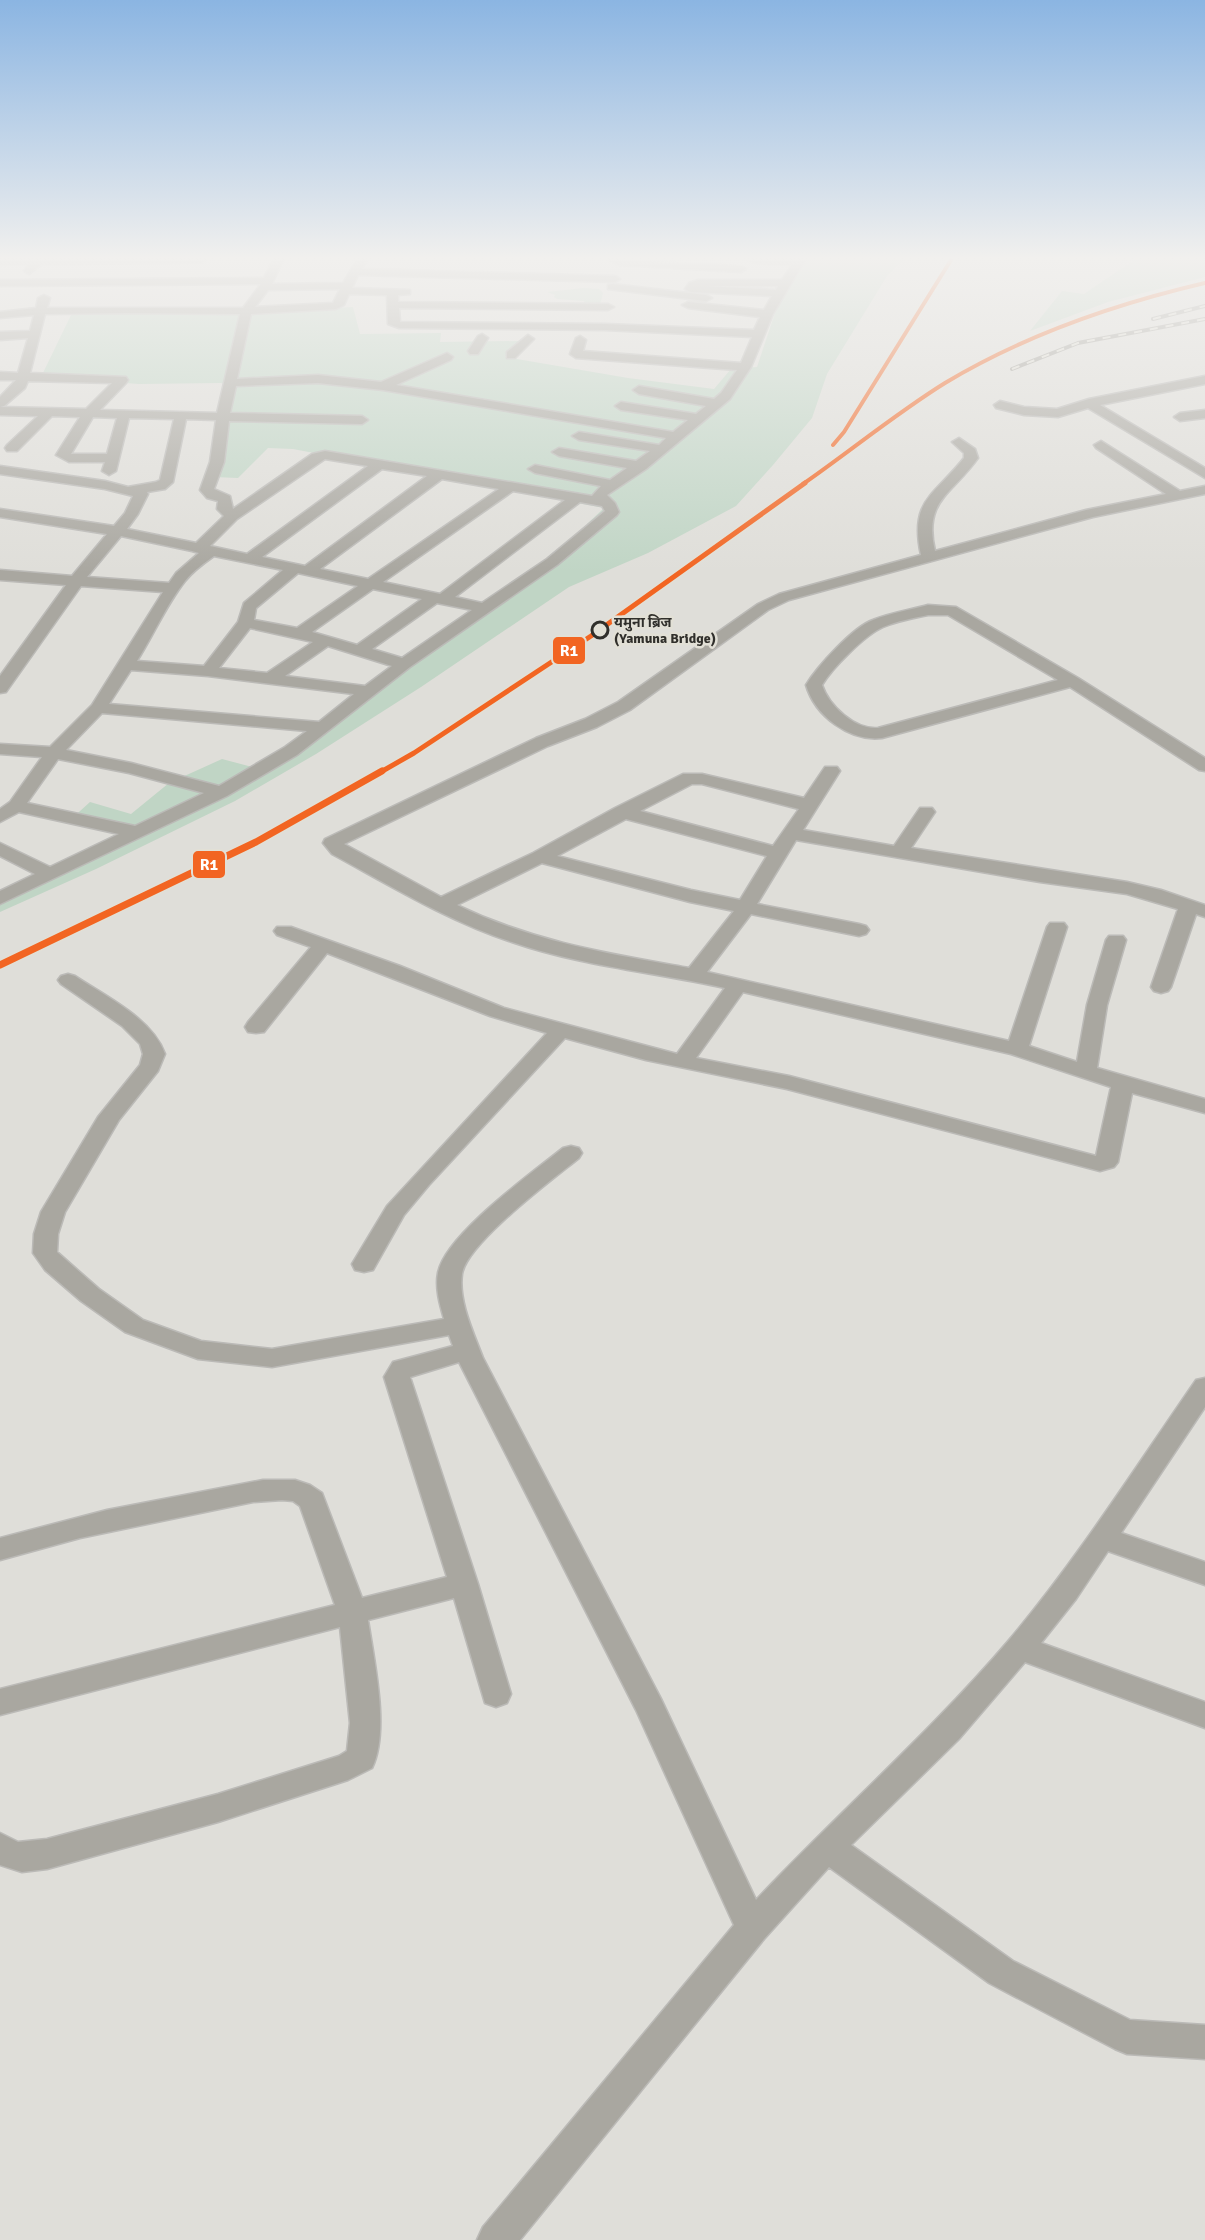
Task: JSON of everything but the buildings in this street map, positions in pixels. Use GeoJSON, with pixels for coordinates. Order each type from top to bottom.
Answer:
{"type":"FeatureCollection","features":[{"type":"Feature","properties":{"kind":"street"},"geometry":{"type":"LineString","coordinates":[[0,403],[17,391],[21,385],[25,365]]}},
{"type":"Feature","properties":{"kind":"street"},"geometry":{"type":"LineString","coordinates":[[232,516],[224,509],[225,499],[209,494],[207,490],[217,462],[223,416],[234,365]]}},
{"type":"Feature","properties":{"kind":"street"},"geometry":{"type":"LineString","coordinates":[[383,386],[430,365]]}},
{"type":"Feature","properties":{"kind":"street"},"geometry":{"type":"LineString","coordinates":[[0,898],[221,792],[291,751],[404,664],[552,562],[609,516],[612,509],[598,497],[718,404],[726,396],[744,365]]}},
{"type":"Feature","properties":{"kind":"street"},"geometry":{"type":"LineString","coordinates":[[0,376],[122,380],[88,415],[64,457],[112,458]]}},
{"type":"Feature","properties":{"kind":"street"},"geometry":{"type":"LineString","coordinates":[[230,383],[318,379],[383,386],[676,436]]}},
{"type":"Feature","properties":{"kind":"street"},"geometry":{"type":"LineString","coordinates":[[1000,405],[1024,411],[1052,413],[1089,403],[1205,380]]}},
{"type":"Feature","properties":{"kind":"street"},"geometry":{"type":"LineString","coordinates":[[0,390],[17,391]]}},
{"type":"Feature","properties":{"kind":"street"},"geometry":{"type":"LineString","coordinates":[[639,390],[718,404]]}},
{"type":"Feature","properties":{"kind":"street"},"geometry":{"type":"LineString","coordinates":[[1089,403],[1205,474]]}},
{"type":"Feature","properties":{"kind":"street"},"geometry":{"type":"LineString","coordinates":[[621,406],[698,418]]}},
{"type":"Feature","properties":{"kind":"street"},"geometry":{"type":"LineString","coordinates":[[0,411],[88,415],[362,420]]}},
{"type":"Feature","properties":{"kind":"street"},"geometry":{"type":"LineString","coordinates":[[12,448],[48,412]]}},
{"type":"Feature","properties":{"kind":"street"},"geometry":{"type":"LineString","coordinates":[[105,485],[124,414]]}},
{"type":"Feature","properties":{"kind":"street"},"geometry":{"type":"LineString","coordinates":[[1180,417],[1205,414]]}},
{"type":"Feature","properties":{"kind":"street"},"geometry":{"type":"LineString","coordinates":[[131,490],[160,486],[165,482],[181,415]]}},
{"type":"Feature","properties":{"kind":"street"},"geometry":{"type":"LineString","coordinates":[[579,436],[662,449]]}},
{"type":"Feature","properties":{"kind":"street"},"geometry":{"type":"LineString","coordinates":[[929,557],[922,529],[925,513],[942,487],[972,458],[970,452],[959,442]]}},
{"type":"Feature","properties":{"kind":"street"},"geometry":{"type":"LineString","coordinates":[[1101,445],[1176,494]]}},
{"type":"Feature","properties":{"kind":"street"},"geometry":{"type":"LineString","coordinates":[[559,452],[640,466]]}},
{"type":"Feature","properties":{"kind":"street"},"geometry":{"type":"LineString","coordinates":[[0,817],[16,806],[54,753],[98,708],[146,634],[151,620],[172,588],[232,516],[321,456],[602,502]]}},
{"type":"Feature","properties":{"kind":"street"},"geometry":{"type":"LineString","coordinates":[[251,558],[378,465]]}},
{"type":"Feature","properties":{"kind":"street"},"geometry":{"type":"LineString","coordinates":[[535,469],[615,485]]}},
{"type":"Feature","properties":{"kind":"street"},"geometry":{"type":"LineString","coordinates":[[0,470],[131,490],[139,492],[140,497],[118,531],[77,580],[17,661],[0,688]]}},
{"type":"Feature","properties":{"kind":"street"},"geometry":{"type":"LineString","coordinates":[[208,671],[246,623],[249,606],[438,475]]}},
{"type":"Feature","properties":{"kind":"street"},"geometry":{"type":"LineString","coordinates":[[300,633],[510,487]]}},
{"type":"Feature","properties":{"kind":"street"},"geometry":{"type":"LineString","coordinates":[[1205,490],[1176,494],[1091,513],[784,597],[763,607],[624,706],[591,723],[542,742],[332,843],[339,850],[441,904],[500,932],[541,945],[694,975],[1017,1049],[1123,1084],[1205,1106]]}},
{"type":"Feature","properties":{"kind":"street"},"geometry":{"type":"LineString","coordinates":[[360,650],[439,598],[577,498]]}},
{"type":"Feature","properties":{"kind":"street"},"geometry":{"type":"LineString","coordinates":[[0,513],[118,531],[484,608]]}},
{"type":"Feature","properties":{"kind":"street"},"geometry":{"type":"LineString","coordinates":[[0,575],[172,588]]}},
{"type":"Feature","properties":{"kind":"street"},"geometry":{"type":"LineString","coordinates":[[1072,681],[889,731],[868,734],[852,728],[828,708],[818,698],[814,685],[821,673],[866,630],[889,619],[941,609],[958,612],[1072,681],[1205,766]]}},
{"type":"Feature","properties":{"kind":"street"},"geometry":{"type":"LineString","coordinates":[[246,623],[300,633],[404,664]]}},
{"type":"Feature","properties":{"kind":"street"},"geometry":{"type":"LineString","coordinates":[[271,678],[325,640]]}},
{"type":"Feature","properties":{"kind":"street"},"geometry":{"type":"LineString","coordinates":[[0,660],[17,661]]}},
{"type":"Feature","properties":{"kind":"street"},"geometry":{"type":"LineString","coordinates":[[126,665],[208,671],[367,691]]}},
{"type":"Feature","properties":{"kind":"street"},"geometry":{"type":"LineString","coordinates":[[98,708],[323,727]]}},
{"type":"Feature","properties":{"kind":"street"},"geometry":{"type":"LineString","coordinates":[[0,749],[54,753],[131,768],[221,792]]}},
{"type":"Feature","properties":{"kind":"street"},"geometry":{"type":"LineString","coordinates":[[694,975],[735,925],[778,853],[805,817],[808,806],[831,771]]}},
{"type":"Feature","properties":{"kind":"street"},"geometry":{"type":"LineString","coordinates":[[441,904],[540,856],[684,780],[694,778],[802,802],[808,806]]}},
{"type":"Feature","properties":{"kind":"street"},"geometry":{"type":"LineString","coordinates":[[16,806],[137,832]]}},
{"type":"Feature","properties":{"kind":"street"},"geometry":{"type":"LineString","coordinates":[[899,852],[926,812]]}},
{"type":"Feature","properties":{"kind":"street"},"geometry":{"type":"LineString","coordinates":[[621,813],[778,853]]}},
{"type":"Feature","properties":{"kind":"street"},"geometry":{"type":"LineString","coordinates":[[793,834],[1127,888],[1197,909],[1161,987]]}},
{"type":"Feature","properties":{"kind":"street"},"geometry":{"type":"LineString","coordinates":[[0,849],[50,874]]}},
{"type":"Feature","properties":{"kind":"street"},"geometry":{"type":"LineString","coordinates":[[540,856],[626,881],[859,930]]}},
{"type":"Feature","properties":{"kind":"street"},"geometry":{"type":"LineString","coordinates":[[1017,1049],[1057,927]]}},
{"type":"Feature","properties":{"kind":"street"},"geometry":{"type":"LineString","coordinates":[[284,931],[497,1012],[646,1054],[789,1083],[1100,1164],[1106,1162],[1123,1084]]}},
{"type":"Feature","properties":{"kind":"street"},"geometry":{"type":"LineString","coordinates":[[1086,1072],[1097,1005],[1116,940]]}},
{"type":"Feature","properties":{"kind":"street"},"geometry":{"type":"LineString","coordinates":[[256,1027],[323,945]]}},
{"type":"Feature","properties":{"kind":"street"},"geometry":{"type":"LineString","coordinates":[[68,980],[129,1022],[150,1042],[154,1054],[150,1066],[109,1117],[53,1212],[46,1234],[45,1253],[54,1264],[90,1295],[134,1326],[198,1350],[272,1358],[458,1325]]}},
{"type":"Feature","properties":{"kind":"street"},"geometry":{"type":"LineString","coordinates":[[683,1061],[738,985]]}},
{"type":"Feature","properties":{"kind":"street"},"geometry":{"type":"LineString","coordinates":[[364,1264],[395,1211],[420,1180],[561,1030]]}},
{"type":"Feature","properties":{"kind":"street"},"geometry":{"type":"LineString","coordinates":[[571,1153],[458,1253],[450,1271],[454,1312],[468,1351],[650,1708],[753,1928]]}},
{"type":"Feature","properties":{"kind":"street"},"geometry":{"type":"LineString","coordinates":[[468,1351],[402,1369],[397,1377],[464,1584],[496,1694]]}},
{"type":"Feature","properties":{"kind":"street"},"geometry":{"type":"LineString","coordinates":[[496,2240],[753,1928],[827,1847],[948,1730],[1020,1648],[1066,1591],[1205,1387]]}},
{"type":"Feature","properties":{"kind":"street"},"geometry":{"type":"LineString","coordinates":[[0,1549],[65,1530],[157,1510],[271,1490],[291,1490],[304,1494],[312,1500],[352,1612],[360,1665],[365,1742],[361,1759],[348,1767],[218,1808],[47,1854],[21,1858],[8,1856],[0,1847]]}},
{"type":"Feature","properties":{"kind":"street"},"geometry":{"type":"LineString","coordinates":[[1103,1538],[1205,1574]]}},
{"type":"Feature","properties":{"kind":"street"},"geometry":{"type":"LineString","coordinates":[[0,1702],[464,1584]]}},
{"type":"Feature","properties":{"kind":"street"},"geometry":{"type":"LineString","coordinates":[[1020,1648],[1205,1715]]}},
{"type":"Feature","properties":{"kind":"street"},"geometry":{"type":"LineString","coordinates":[[827,1847],[1001,1972],[1127,2037],[1205,2042]]}},
{"type":"Feature","properties":{"kind":"green space"},"geometry":{"type":"Polygon","coordinates":[[[47,365],[549,365],[714,389],[731,369],[757,367],[758,365],[833,365],[827,374],[812,418],[736,506],[648,553],[569,587],[421,687],[316,754],[235,801],[96,869],[0,912],[0,895],[119,835],[69,821],[90,802],[131,814],[169,783],[222,759],[256,768],[548,562],[587,530],[587,524],[604,508],[293,449],[268,448],[238,478],[214,477],[222,462],[235,387],[221,383],[139,384],[41,377],[47,365]]]}},
{"type":"Feature","properties":{"kind":"railway"},"geometry":{"type":"LineString","coordinates":[[803,484],[927,394],[978,365]]}},
{"type":"Feature","properties":{"kind":"railway"},"geometry":{"type":"LineString","coordinates":[[1012,369],[1023,365]]}},
{"type":"Feature","properties":{"kind":"railway"},"geometry":{"type":"LineString","coordinates":[[591,636],[805,483]]}},
{"type":"Feature","properties":{"kind":"transit line","name":"R1"},"geometry":{"type":"LineString","coordinates":[[833,445],[844,432],[886,365]]}},
{"type":"Feature","properties":{"kind":"transit line","name":"R1"},"geometry":{"type":"LineString","coordinates":[[0,965],[256,842],[414,753],[591,636],[944,384],[980,365]]}},
{"type":"Feature","properties":{"kind":"place","name":"यमुना ब्रिज (Yamuna Bridge)"},"geometry":{"type":"Point","coordinates":[600,630]}}]}
